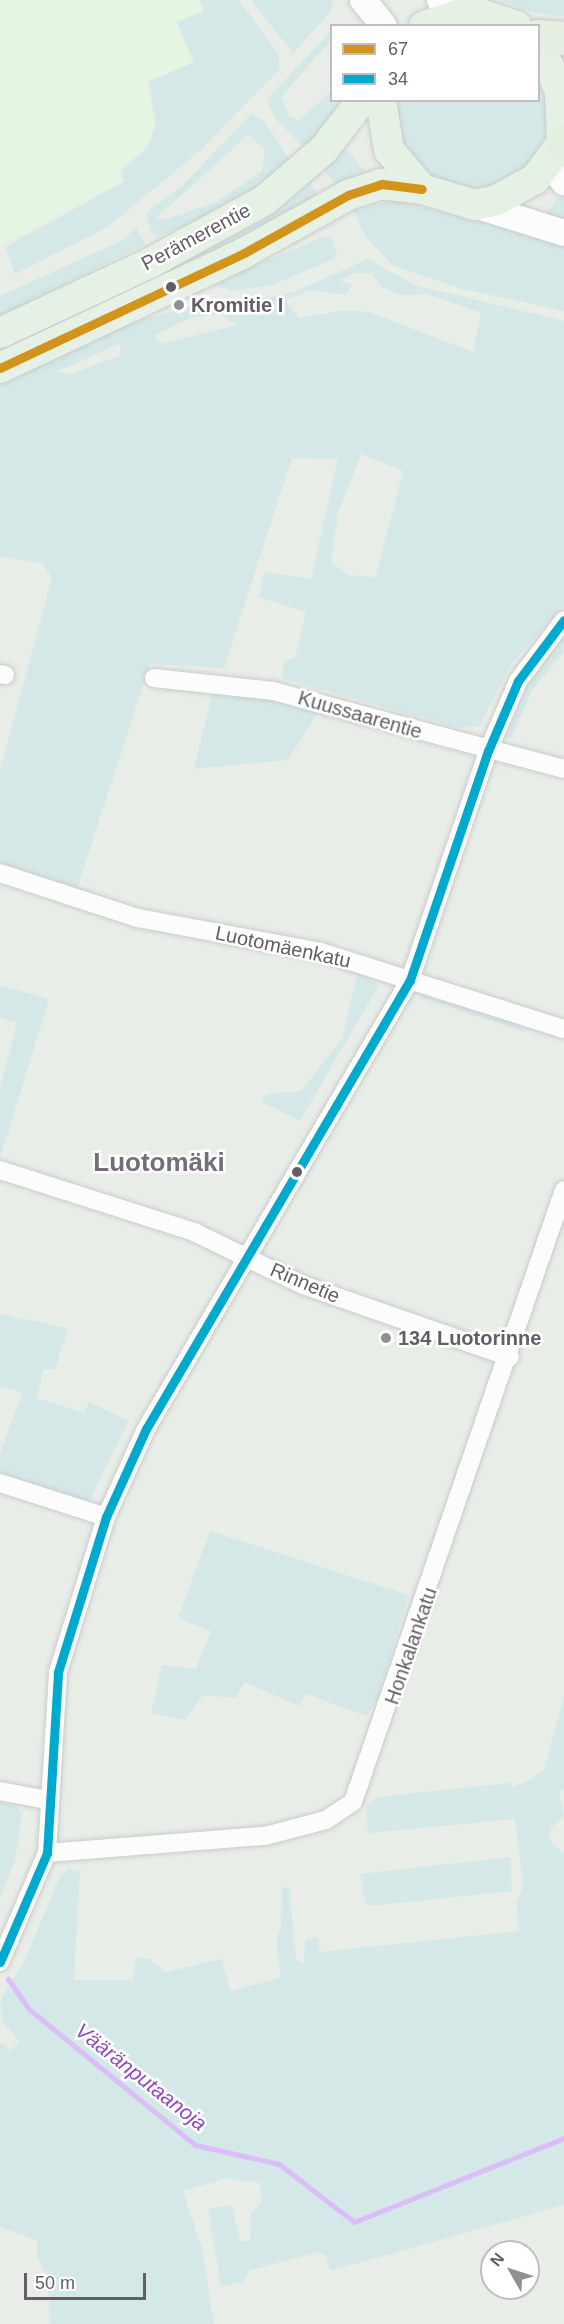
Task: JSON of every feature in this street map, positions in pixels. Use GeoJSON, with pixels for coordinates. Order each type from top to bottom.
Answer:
{"type":"FeatureCollection","features":[{"type":"Feature","properties":{"kind":"highway"},"geometry":{"type":"LineString","coordinates":[[430,24],[471,11],[512,24]]}},
{"type":"Feature","properties":{"kind":"highway"},"geometry":{"type":"LineString","coordinates":[[540,36],[564,38]]}},
{"type":"Feature","properties":{"kind":"highway"},"geometry":{"type":"LineString","coordinates":[[475,205],[518,191],[560,157],[560,91],[540,47]]}},
{"type":"Feature","properties":{"kind":"highway","name":"Perämerentie"},"geometry":{"type":"LineString","coordinates":[[0,333],[150,263],[265,200],[324,149],[360,102]]}},
{"type":"Feature","properties":{"kind":"highway"},"geometry":{"type":"LineString","coordinates":[[381,102],[389,150],[422,189]]}},
{"type":"Feature","properties":{"kind":"highway","name":"Perämerentie"},"geometry":{"type":"LineString","coordinates":[[0,368],[234,258],[348,195],[382,184],[422,189],[475,205]]}},
{"type":"Feature","properties":{"kind":"main road"},"geometry":{"type":"LineString","coordinates":[[363,0],[382,24]]}},
{"type":"Feature","properties":{"kind":"main road"},"geometry":{"type":"LineString","coordinates":[[440,0],[471,11]]}},
{"type":"Feature","properties":{"kind":"main road"},"geometry":{"type":"LineString","coordinates":[[475,205],[564,233]]}},
{"type":"Feature","properties":{"kind":"street"},"geometry":{"type":"LineString","coordinates":[[0,1962],[48,1853],[47,1800],[63,1645],[106,1517],[146,1429],[250,1257],[410,980],[488,751],[518,681],[564,620]]}},
{"type":"Feature","properties":{"kind":"street","name":"Kuussaarentie"},"geometry":{"type":"LineString","coordinates":[[154,678],[273,691],[488,751],[564,769]]}},
{"type":"Feature","properties":{"kind":"street","name":"Luotomäenkatu"},"geometry":{"type":"LineString","coordinates":[[0,873],[138,918],[298,947],[564,1029]]}},
{"type":"Feature","properties":{"kind":"street","name":"Rinnetie"},"geometry":{"type":"LineString","coordinates":[[1,1174],[194,1232],[250,1257],[303,1285],[510,1357]]}},
{"type":"Feature","properties":{"kind":"street","name":"Honkalankatu"},"geometry":{"type":"LineString","coordinates":[[48,1853],[265,1836],[327,1820],[353,1802],[510,1357],[564,1190]]}},
{"type":"Feature","properties":{"kind":"street"},"geometry":{"type":"LineString","coordinates":[[0,1483],[106,1517]]}},
{"type":"Feature","properties":{"kind":"street"},"geometry":{"type":"LineString","coordinates":[[0,1791],[47,1800]]}},
{"type":"Feature","properties":{"kind":"shaded area"},"geometry":{"type":"Polygon","coordinates":[[[0,0],[198,0],[203,11],[175,21],[193,62],[146,81],[154,124],[146,147],[117,170],[123,181],[0,245],[0,0]]]}},
{"type":"Feature","properties":{"kind":"shaded area"},"geometry":{"type":"Polygon","coordinates":[[[200,0],[239,0],[279,55],[279,70],[201,150],[106,228],[15,274],[5,247],[124,182],[121,171],[148,147],[156,124],[149,82],[194,62],[177,22],[204,11],[200,0]]]}},
{"type":"Feature","properties":{"kind":"shaded area"},"geometry":{"type":"Polygon","coordinates":[[[251,0],[333,0],[331,11],[293,53],[251,0]]]}},
{"type":"Feature","properties":{"kind":"shaded area"},"geometry":{"type":"Polygon","coordinates":[[[501,0],[564,0],[564,16],[535,13],[501,0]]]}},
{"type":"Feature","properties":{"kind":"shaded area"},"geometry":{"type":"Polygon","coordinates":[[[330,32],[330,41],[281,97],[290,117],[299,121],[330,92],[330,102],[347,102],[306,149],[274,117],[267,99],[330,32]]]}},
{"type":"Feature","properties":{"kind":"shaded area"},"geometry":{"type":"Polygon","coordinates":[[[540,69],[550,130],[524,170],[496,185],[469,188],[428,175],[400,145],[390,102],[540,102],[540,69]]]}},
{"type":"Feature","properties":{"kind":"shaded area"},"geometry":{"type":"Polygon","coordinates":[[[251,114],[265,122],[292,163],[222,212],[159,236],[151,233],[146,213],[181,187],[251,114]],[[248,135],[156,218],[163,220],[216,202],[262,171],[265,150],[248,135]]]}},
{"type":"Feature","properties":{"kind":"shaded area"},"geometry":{"type":"Polygon","coordinates":[[[342,145],[365,171],[337,186],[323,169],[342,145]]]}},
{"type":"Feature","properties":{"kind":"shaded area"},"geometry":{"type":"Polygon","coordinates":[[[308,182],[319,196],[283,219],[0,357],[0,344],[308,182]]]}},
{"type":"Feature","properties":{"kind":"shaded area"},"geometry":{"type":"Polygon","coordinates":[[[562,194],[564,196],[564,223],[544,216],[562,194]]]}},
{"type":"Feature","properties":{"kind":"shaded area"},"geometry":{"type":"Polygon","coordinates":[[[394,200],[564,243],[564,311],[463,289],[392,265],[365,236],[354,211],[394,200]]]}},
{"type":"Feature","properties":{"kind":"shaded area"},"geometry":{"type":"Polygon","coordinates":[[[136,228],[145,244],[0,317],[0,296],[121,241],[136,228]]]}},
{"type":"Feature","properties":{"kind":"shaded area"},"geometry":{"type":"Polygon","coordinates":[[[325,236],[331,237],[337,254],[329,261],[272,285],[232,291],[218,286],[222,280],[325,236]]]}},
{"type":"Feature","properties":{"kind":"shaded area"},"geometry":{"type":"Polygon","coordinates":[[[368,259],[415,285],[564,321],[564,605],[512,663],[479,726],[459,728],[281,678],[285,662],[295,657],[306,612],[259,597],[264,572],[311,579],[338,459],[292,458],[224,668],[150,664],[76,892],[0,863],[0,770],[52,578],[42,563],[0,556],[0,382],[120,326],[199,304],[232,305],[294,292],[368,259]],[[357,273],[339,280],[352,285],[345,295],[311,290],[287,299],[288,305],[299,318],[346,310],[369,312],[473,352],[481,313],[427,294],[399,295],[381,287],[372,273],[357,273]],[[220,314],[189,318],[154,336],[161,344],[238,325],[220,314]],[[119,344],[58,371],[69,375],[121,355],[119,344]],[[361,454],[338,513],[331,562],[348,575],[376,577],[403,471],[361,454]]]}},
{"type":"Feature","properties":{"kind":"shaded area"},"geometry":{"type":"Polygon","coordinates":[[[564,631],[564,652],[532,690],[511,738],[507,737],[526,683],[564,631]]]}},
{"type":"Feature","properties":{"kind":"shaded area"},"geometry":{"type":"Polygon","coordinates":[[[213,690],[269,697],[319,711],[288,760],[194,769],[213,690]]]}},
{"type":"Feature","properties":{"kind":"shaded area"},"geometry":{"type":"Polygon","coordinates":[[[357,974],[379,985],[300,1121],[262,1102],[266,1094],[301,1091],[342,1039],[357,974]]]}},
{"type":"Feature","properties":{"kind":"shaded area"},"geometry":{"type":"Polygon","coordinates":[[[0,986],[49,999],[0,1159],[0,1089],[17,1023],[0,1018],[0,986]]]}},
{"type":"Feature","properties":{"kind":"shaded area"},"geometry":{"type":"Polygon","coordinates":[[[420,995],[519,1024],[525,1032],[420,997],[420,995]]]}},
{"type":"Feature","properties":{"kind":"shaded area"},"geometry":{"type":"Polygon","coordinates":[[[0,1314],[68,1328],[55,1370],[43,1370],[37,1398],[84,1413],[89,1402],[129,1421],[89,1501],[0,1473],[0,1454],[22,1393],[0,1386],[0,1314]]]}},
{"type":"Feature","properties":{"kind":"shaded area"},"geometry":{"type":"Polygon","coordinates":[[[210,1531],[408,1595],[377,1701],[366,1716],[306,1694],[299,1706],[245,1682],[235,1698],[203,1695],[185,1720],[151,1713],[162,1665],[196,1669],[211,1631],[178,1618],[210,1531]]]}},
{"type":"Feature","properties":{"kind":"shaded area"},"geometry":{"type":"Polygon","coordinates":[[[564,1696],[564,1788],[559,1793],[564,1815],[551,1828],[549,1840],[564,1853],[564,2205],[330,2271],[326,2255],[317,2252],[249,2271],[243,2282],[221,2286],[208,2209],[232,2205],[240,2241],[250,2242],[251,2214],[261,2203],[260,2183],[227,2178],[183,2191],[202,2248],[214,2324],[50,2324],[48,2278],[37,2257],[37,2240],[0,2227],[0,2042],[10,2050],[20,2043],[3,2022],[0,2001],[25,1960],[59,1878],[68,1869],[80,1871],[74,1980],[133,1980],[136,1957],[150,1959],[166,1972],[221,1959],[231,1991],[281,1978],[276,1939],[281,1929],[282,1888],[289,1887],[296,1959],[304,1964],[305,1940],[318,1938],[320,1952],[519,1931],[516,1903],[523,1886],[515,1819],[368,1833],[366,1807],[378,1797],[511,1783],[512,1788],[531,1779],[544,1770],[564,1696]]]}},
{"type":"Feature","properties":{"kind":"shaded area"},"geometry":{"type":"Polygon","coordinates":[[[0,1802],[15,1805],[22,1814],[15,1860],[0,1899],[0,1802]]]}},
{"type":"Feature","properties":{"kind":"shaded area"},"geometry":{"type":"Polygon","coordinates":[[[510,1857],[512,1891],[369,1906],[365,1902],[360,1874],[510,1857]]]}},
{"type":"Feature","properties":{"kind":"waterway","name":"Vääränputaanoja"},"geometry":{"type":"LineString","coordinates":[[8,1979],[29,2009],[195,2145],[279,2164],[354,2222],[564,2138]]}},
{"type":"Feature","properties":{"kind":"transit line","name":"67"},"geometry":{"type":"LineString","coordinates":[[0,368],[244,253],[348,195],[382,184],[422,189]]}},
{"type":"Feature","properties":{"kind":"transit line","name":"34"},"geometry":{"type":"LineString","coordinates":[[0,1962],[47,1853],[58,1672],[106,1517],[146,1429],[410,980],[488,751],[518,681],[564,620]]}},
{"type":"Feature","properties":{"kind":"place","name":"Kromitie I"},"geometry":{"type":"Point","coordinates":[179,305]}},
{"type":"Feature","properties":{"kind":"place","name":"134 Luotorinne"},"geometry":{"type":"Point","coordinates":[386,1338]}},
{"type":"Feature","properties":{"kind":"district","name":"Luotomäki"},"geometry":{"type":"Point","coordinates":[159,1163]}}]}
